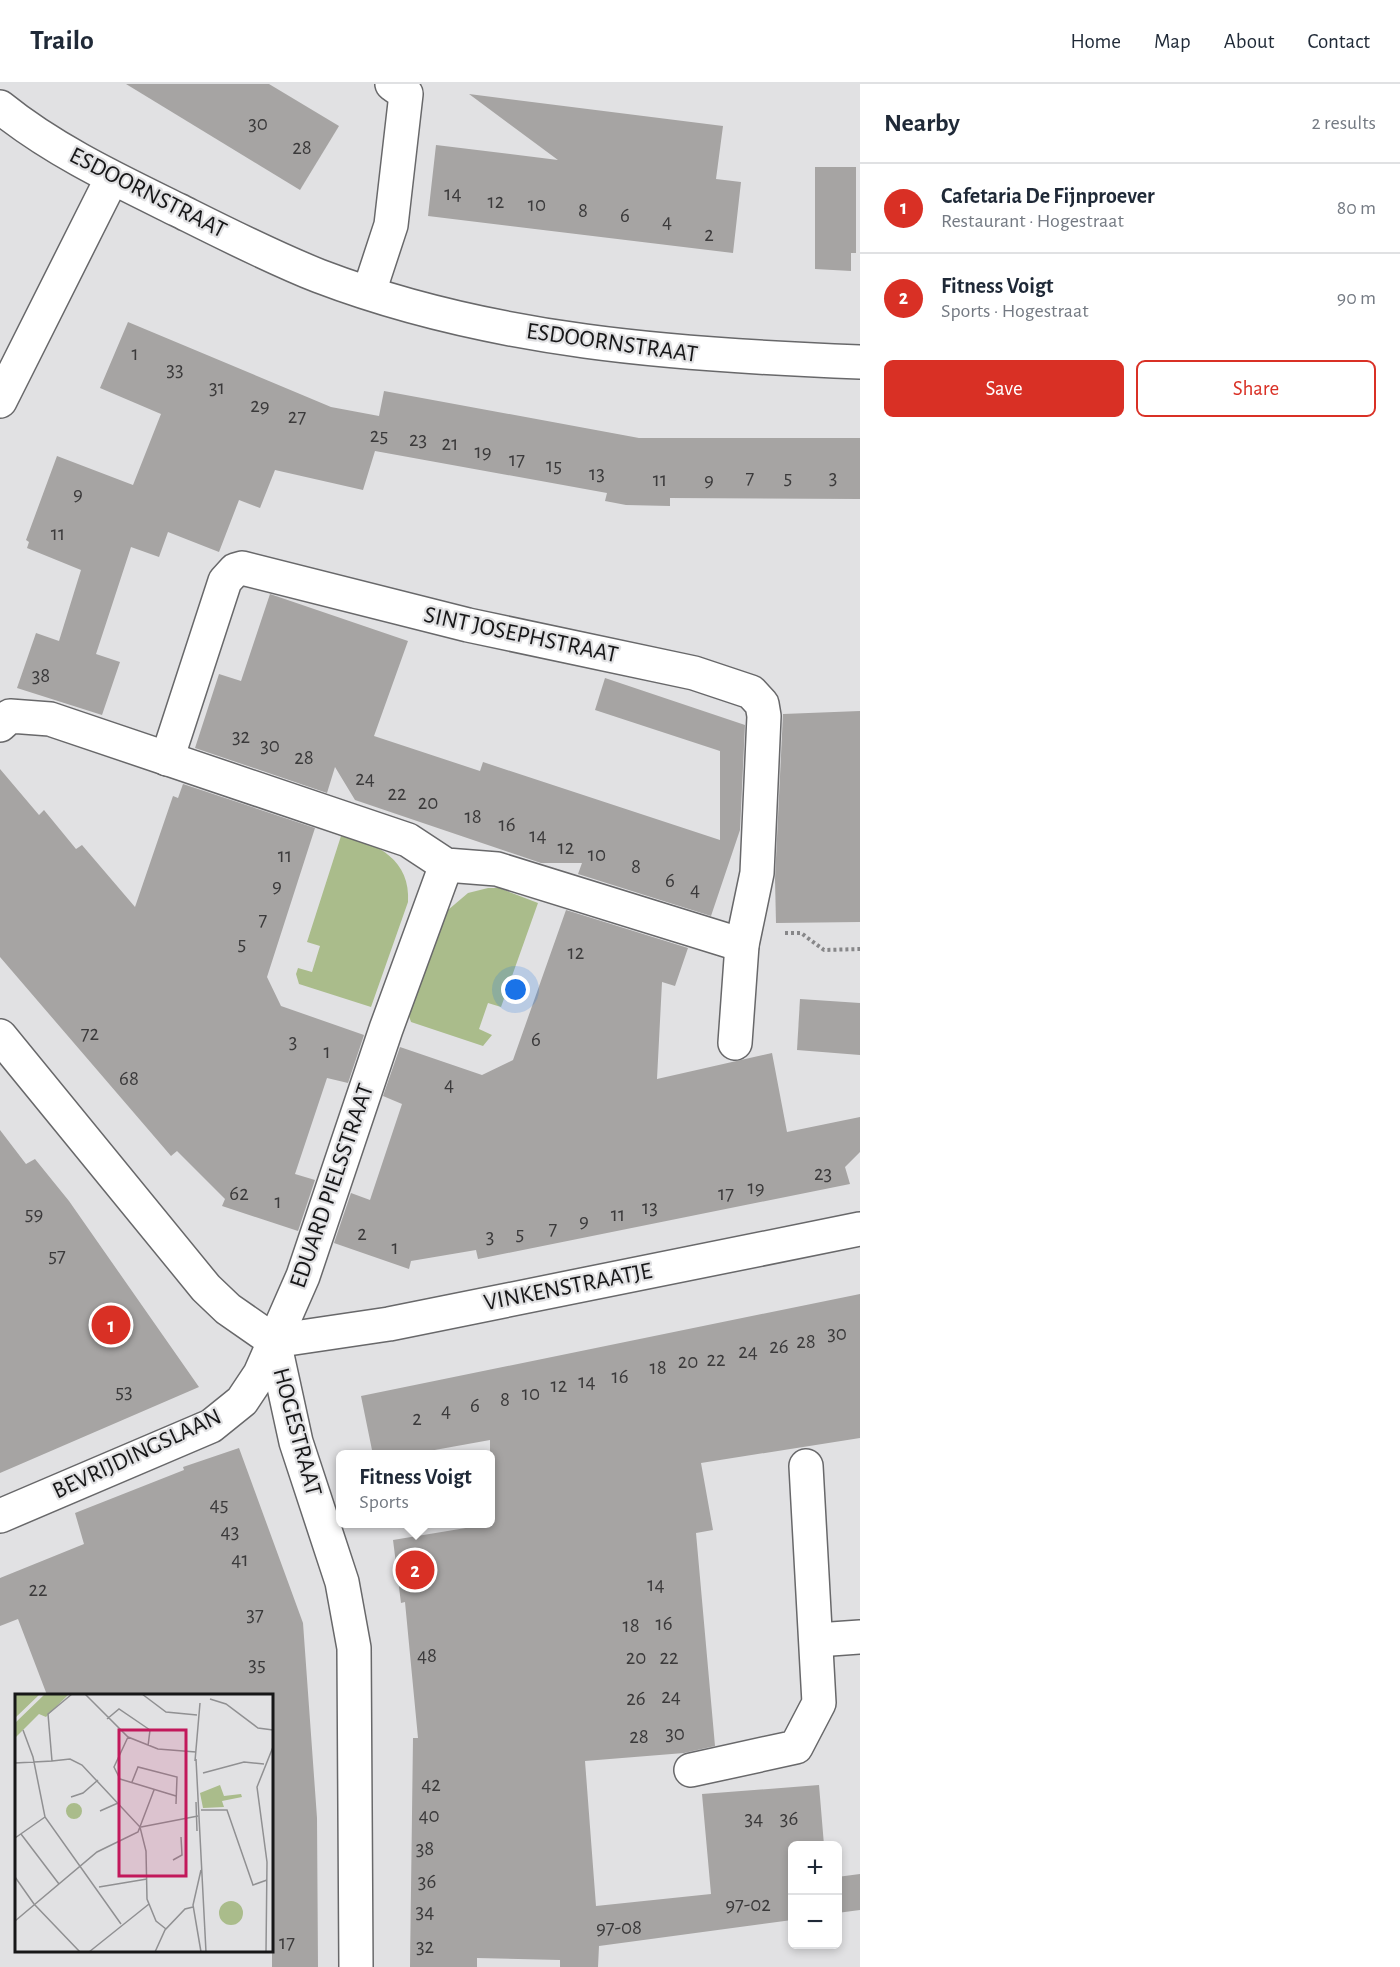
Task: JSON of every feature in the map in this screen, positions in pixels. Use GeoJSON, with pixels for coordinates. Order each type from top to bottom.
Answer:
{"type":"FeatureCollection","features":[{"type":"Feature","properties":{"kind":"street"},"geometry":{"type":"LineString","coordinates":[[369,292],[391,225],[406,93],[392,84]]}},
{"type":"Feature","properties":{"kind":"street","name":"ESDOORNSTRAAT"},"geometry":{"type":"LineString","coordinates":[[0,107],[21,125],[112,178],[248,245],[320,276],[369,292],[497,327],[626,348],[718,356],[860,362]]}},
{"type":"Feature","properties":{"kind":"street"},"geometry":{"type":"LineString","coordinates":[[0,401],[112,178]]}},
{"type":"Feature","properties":{"kind":"street","name":"SINT JOSEPHSTRAAT"},"geometry":{"type":"LineString","coordinates":[[167,759],[225,581],[235,570],[242,568],[468,625],[655,664],[743,689],[756,696],[762,704],[764,716],[757,873],[742,945],[735,1043]]}},
{"type":"Feature","properties":{"kind":"street"},"geometry":{"type":"LineString","coordinates":[[3,714],[50,719],[408,840],[446,864],[497,869],[742,945]]}},
{"type":"Feature","properties":{"kind":"street","name":"EDUARD PIELSSTRAAT"},"geometry":{"type":"LineString","coordinates":[[274,1341],[316,1240],[386,1029],[446,864]]}},
{"type":"Feature","properties":{"kind":"street","name":"HOGESTRAAT"},"geometry":{"type":"LineString","coordinates":[[0,1036],[206,1288],[245,1322],[274,1341],[296,1442],[342,1582],[354,1648],[356,1967]]}},
{"type":"Feature","properties":{"kind":"street","name":"VINKENSTRAATJE"},"geometry":{"type":"LineString","coordinates":[[274,1341],[388,1324],[860,1229]]}},
{"type":"Feature","properties":{"kind":"street","name":"BEVRIJDINGSLAAN"},"geometry":{"type":"LineString","coordinates":[[0,1516],[211,1426],[242,1401],[260,1374],[274,1341]]}},
{"type":"Feature","properties":{"kind":"street"},"geometry":{"type":"LineString","coordinates":[[691,1770],[796,1747],[819,1703],[806,1466]]}},
{"type":"Feature","properties":{"kind":"street"},"geometry":{"type":"LineString","coordinates":[[817,1640],[860,1637]]}},
{"type":"Feature","properties":{"kind":"path"},"geometry":{"type":"LineString","coordinates":[[742,945],[770,933],[801,933],[824,950],[860,949]]}},
{"type":"Feature","properties":{"kind":"green space"},"geometry":{"type":"Polygon","coordinates":[[[341,836],[368,843],[390,856],[404,875],[408,888],[408,902],[371,1007],[299,984],[296,974],[298,968],[312,972],[320,946],[307,942],[341,836]]]}},
{"type":"Feature","properties":{"kind":"green space"},"geometry":{"type":"Polygon","coordinates":[[[499,888],[538,903],[501,1007],[488,1003],[479,1029],[492,1035],[483,1046],[411,1022],[409,1016],[448,910],[468,893],[499,888]]]}},
{"type":"Feature","properties":{"kind":"building"},"geometry":{"type":"Polygon","coordinates":[[[126,84],[269,84],[339,126],[300,190],[126,84]]]}},
{"type":"Feature","properties":{"kind":"building"},"geometry":{"type":"Polygon","coordinates":[[[469,94],[723,126],[716,179],[741,182],[733,253],[428,216],[436,145],[558,160],[469,94]]]}},
{"type":"Feature","properties":{"kind":"building"},"geometry":{"type":"Polygon","coordinates":[[[815,167],[856,167],[856,253],[851,253],[851,271],[815,269],[815,167]]]}},
{"type":"Feature","properties":{"kind":"building"},"geometry":{"type":"Polygon","coordinates":[[[128,322],[331,407],[379,416],[384,391],[639,438],[860,438],[860,499],[670,498],[670,506],[626,505],[605,501],[607,493],[375,451],[363,490],[275,470],[260,508],[239,500],[219,552],[168,532],[159,557],[131,547],[96,654],[120,662],[102,715],[17,688],[36,633],[59,641],[81,570],[27,548],[29,542],[26,540],[57,456],[133,485],[161,414],[100,388],[128,322]]]}},
{"type":"Feature","properties":{"kind":"building"},"geometry":{"type":"Polygon","coordinates":[[[270,594],[408,641],[374,736],[480,771],[483,762],[720,840],[720,751],[595,710],[605,678],[745,725],[740,830],[711,916],[578,874],[582,863],[541,863],[355,800],[335,767],[327,793],[195,748],[219,674],[241,681],[270,594]]]}},
{"type":"Feature","properties":{"kind":"building"},"geometry":{"type":"Polygon","coordinates":[[[860,711],[860,922],[776,923],[775,879],[783,714],[860,711]]]}},
{"type":"Feature","properties":{"kind":"building"},"geometry":{"type":"Polygon","coordinates":[[[0,769],[39,815],[44,810],[76,849],[82,845],[135,907],[173,796],[178,798],[183,784],[315,828],[267,977],[281,1006],[364,1035],[348,1083],[327,1078],[295,1174],[315,1180],[298,1231],[222,1206],[225,1199],[177,1151],[171,1156],[0,957],[0,769]]]}},
{"type":"Feature","properties":{"kind":"building"},"geometry":{"type":"Polygon","coordinates":[[[566,910],[688,948],[675,986],[662,982],[657,1079],[772,1053],[787,1132],[860,1117],[860,1152],[845,1167],[850,1184],[478,1259],[476,1250],[411,1261],[409,1269],[334,1243],[351,1193],[370,1200],[402,1104],[383,1096],[400,1047],[482,1075],[513,1060],[566,910]]]}},
{"type":"Feature","properties":{"kind":"building"},"geometry":{"type":"Polygon","coordinates":[[[800,999],[860,1003],[860,1055],[797,1050],[800,999]]]}},
{"type":"Feature","properties":{"kind":"building"},"geometry":{"type":"Polygon","coordinates":[[[0,1130],[26,1164],[35,1159],[69,1201],[199,1387],[0,1473],[0,1130]]]}},
{"type":"Feature","properties":{"kind":"building"},"geometry":{"type":"Polygon","coordinates":[[[860,1294],[860,1438],[701,1463],[713,1530],[696,1533],[715,1746],[684,1753],[585,1761],[596,1906],[711,1894],[702,1794],[819,1785],[824,1841],[788,1841],[788,1921],[599,1946],[598,1967],[560,1967],[560,1960],[477,1958],[477,1967],[410,1967],[413,1738],[418,1738],[405,1602],[401,1603],[393,1540],[466,1528],[495,1528],[495,1450],[490,1450],[490,1440],[435,1450],[372,1450],[361,1396],[860,1294]]]}},
{"type":"Feature","properties":{"kind":"building"},"geometry":{"type":"Polygon","coordinates":[[[239,1448],[303,1623],[317,1818],[318,1967],[272,1967],[273,1694],[47,1694],[18,1619],[0,1626],[0,1578],[84,1544],[75,1513],[184,1470],[183,1467],[239,1448]]]}},
{"type":"Feature","properties":{"kind":"building"},"geometry":{"type":"Polygon","coordinates":[[[860,1874],[860,1910],[842,1912],[842,1876],[860,1874]]]}},
{"type":"Feature","properties":{"kind":"place","name":"Cafetaria De Fijnproever"},"geometry":{"type":"Point","coordinates":[111,1325]}},
{"type":"Feature","properties":{"kind":"place","name":"Fitness Voigt"},"geometry":{"type":"Point","coordinates":[415,1570]}}]}
